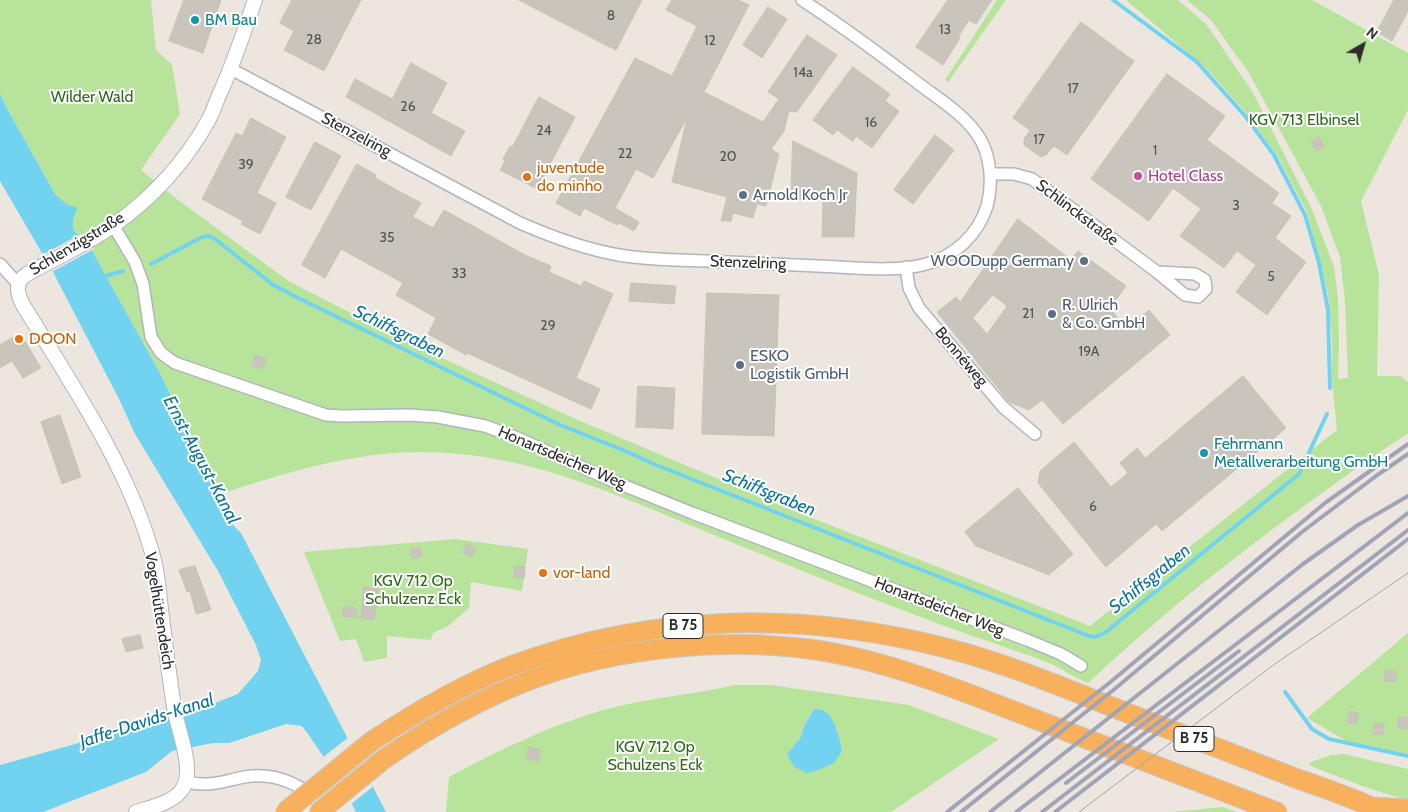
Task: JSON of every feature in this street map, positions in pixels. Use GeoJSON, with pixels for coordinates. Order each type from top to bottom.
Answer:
{"type":"FeatureCollection","features":[{"type":"Feature","properties":{"kind":"highway","name":"B 75"},"geometry":{"type":"LineString","coordinates":[[285,812],[372,741],[411,715],[444,696],[511,666],[608,636],[660,628],[708,624],[772,623],[815,626],[891,636],[948,649],[1014,670],[1378,810],[1408,809]]}},
{"type":"Feature","properties":{"kind":"highway","name":"B 75"},"geometry":{"type":"LineString","coordinates":[[319,812],[416,737],[457,714],[531,680],[599,660],[648,651],[698,645],[733,644],[815,650],[865,660],[955,688],[1277,812]]}},
{"type":"Feature","properties":{"kind":"street","name":"Schlenzigstraße"},"geometry":{"type":"LineString","coordinates":[[18,284],[22,277],[92,239],[113,225],[157,189],[185,155],[208,121],[231,69],[255,0]]}},
{"type":"Feature","properties":{"kind":"street","name":"Stenzelring"},"geometry":{"type":"LineString","coordinates":[[231,69],[520,223],[575,245],[618,255],[652,259],[906,267],[925,265],[946,256],[956,250],[971,236],[985,211],[990,192],[990,174],[981,141],[964,119],[872,48],[802,0]]}},
{"type":"Feature","properties":{"kind":"street","name":"Schlinckstraße"},"geometry":{"type":"LineString","coordinates":[[990,174],[1014,174],[1032,179],[1157,272]]}},
{"type":"Feature","properties":{"kind":"street","name":"Honartsdeicher Weg"},"geometry":{"type":"LineString","coordinates":[[113,225],[135,262],[144,284],[151,337],[162,353],[175,363],[326,415],[438,417],[498,430],[608,479],[692,513],[1035,643],[1068,657],[1080,666]]}},
{"type":"Feature","properties":{"kind":"street","name":"Vogelhüttendeich"},"geometry":{"type":"LineString","coordinates":[[0,264],[18,284],[17,292],[19,298],[80,398],[114,459],[135,503],[154,561],[175,714],[187,763],[186,782]]}},
{"type":"Feature","properties":{"kind":"street","name":"Bonnéweg"},"geometry":{"type":"LineString","coordinates":[[906,267],[909,288],[920,308],[1003,407],[1035,434]]}},
{"type":"Feature","properties":{"kind":"street"},"geometry":{"type":"LineString","coordinates":[[136,812],[161,804],[174,797],[186,782],[206,785],[257,776],[278,778],[294,785],[311,796],[326,812]]}},
{"type":"Feature","properties":{"kind":"green space"},"geometry":{"type":"Polygon","coordinates":[[[0,0],[151,0],[156,50],[172,65],[180,114],[141,170],[178,200],[290,282],[418,347],[571,417],[804,515],[1090,626],[1337,430],[1332,380],[1332,337],[1328,294],[1307,212],[1277,155],[1245,112],[1207,69],[1126,0],[1178,0],[1206,24],[1252,91],[1312,209],[1334,267],[1338,298],[1338,379],[1348,378],[1345,301],[1340,257],[1321,206],[1249,73],[1211,20],[1187,0],[1312,0],[1408,53],[1408,110],[1361,201],[1379,275],[1377,376],[1400,376],[1408,382],[1408,433],[1284,521],[1203,583],[1088,683],[1043,660],[894,607],[594,487],[522,465],[485,457],[417,452],[359,457],[273,477],[217,495],[161,375],[91,249],[73,229],[72,218],[68,209],[55,194],[5,105],[0,93],[0,0]]]}},
{"type":"Feature","properties":{"kind":"green space"},"geometry":{"type":"Polygon","coordinates":[[[997,0],[1006,0],[948,82],[945,80],[997,0]]]}},
{"type":"Feature","properties":{"kind":"green space","name":"KGV 712 Op Schulzenz Eck"},"geometry":{"type":"Polygon","coordinates":[[[456,539],[528,549],[522,591],[471,582],[469,608],[448,626],[433,633],[431,640],[387,636],[387,658],[364,662],[356,639],[340,641],[304,552],[456,539]]]}},
{"type":"Feature","properties":{"kind":"green space"},"geometry":{"type":"Polygon","coordinates":[[[1408,633],[1408,754],[1346,741],[1307,718],[1408,633]]]}},
{"type":"Feature","properties":{"kind":"green space","name":"KGV 712 Op Schulzens Eck"},"geometry":{"type":"Polygon","coordinates":[[[735,685],[771,685],[909,705],[999,739],[891,812],[446,812],[449,777],[524,739],[563,723],[603,710],[636,702],[735,685]],[[813,710],[804,726],[801,737],[787,754],[842,751],[837,728],[813,710]]]}},
{"type":"Feature","properties":{"kind":"green space"},"geometry":{"type":"Polygon","coordinates":[[[1344,754],[1408,769],[1408,800],[1383,793],[1309,765],[1311,762],[1331,755],[1344,754]]]}},
{"type":"Feature","properties":{"kind":"green space"},"geometry":{"type":"Polygon","coordinates":[[[1222,807],[1237,812],[1172,812],[1222,807]]]}},
{"type":"Feature","properties":{"kind":"water"},"geometry":{"type":"Polygon","coordinates":[[[0,93],[55,194],[66,204],[77,208],[73,220],[73,229],[91,249],[161,375],[229,521],[241,533],[386,812],[356,812],[342,784],[302,726],[286,724],[229,743],[213,743],[172,751],[146,772],[43,812],[0,812],[0,765],[197,710],[238,694],[258,671],[261,660],[256,645],[218,571],[135,434],[119,399],[53,272],[0,181],[0,93]]]}},
{"type":"Feature","properties":{"kind":"water"},"geometry":{"type":"Polygon","coordinates":[[[814,709],[827,713],[834,722],[842,751],[834,763],[807,773],[794,767],[787,754],[801,737],[804,726],[814,709]]]}},
{"type":"Feature","properties":{"kind":"pier"},"geometry":{"type":"Polygon","coordinates":[[[81,234],[94,249],[50,273],[40,256],[81,234]]]}},
{"type":"Feature","properties":{"kind":"pier"},"geometry":{"type":"Polygon","coordinates":[[[350,736],[375,785],[350,805],[340,785],[322,758],[350,736]]]}},
{"type":"Feature","properties":{"kind":"building","name":"BM Bau"},"geometry":{"type":"Polygon","coordinates":[[[184,0],[221,0],[203,53],[169,41],[184,0]]]}},
{"type":"Feature","properties":{"kind":"building"},"geometry":{"type":"Polygon","coordinates":[[[292,0],[361,0],[324,71],[284,50],[294,31],[280,23],[292,0]]]}},
{"type":"Feature","properties":{"kind":"building"},"geometry":{"type":"Polygon","coordinates":[[[519,0],[642,0],[616,50],[519,0]]]}},
{"type":"Feature","properties":{"kind":"building"},"geometry":{"type":"Polygon","coordinates":[[[672,0],[738,0],[749,5],[704,92],[763,122],[779,99],[768,92],[807,35],[837,55],[797,112],[789,111],[784,131],[771,149],[779,154],[766,206],[757,204],[753,218],[733,213],[731,221],[721,221],[727,197],[672,182],[687,118],[653,178],[636,169],[615,208],[639,222],[634,231],[619,223],[617,225],[584,208],[580,216],[556,203],[635,58],[672,76],[697,26],[666,10],[672,0]]]}},
{"type":"Feature","properties":{"kind":"building"},"geometry":{"type":"Polygon","coordinates":[[[948,0],[992,0],[976,24],[969,20],[943,65],[916,47],[948,0]]]}},
{"type":"Feature","properties":{"kind":"building"},"geometry":{"type":"Polygon","coordinates":[[[1394,0],[1408,0],[1408,11],[1392,41],[1377,32],[1394,0]]]}},
{"type":"Feature","properties":{"kind":"building"},"geometry":{"type":"Polygon","coordinates":[[[768,7],[787,19],[762,58],[743,45],[768,7]]]}},
{"type":"Feature","properties":{"kind":"building"},"geometry":{"type":"Polygon","coordinates":[[[1081,22],[1134,61],[1067,155],[1054,146],[1046,155],[1041,157],[1024,145],[1024,139],[1030,130],[1013,118],[1081,22]]]}},
{"type":"Feature","properties":{"kind":"building"},"geometry":{"type":"Polygon","coordinates":[[[411,63],[447,83],[431,113],[465,131],[451,156],[346,97],[355,79],[392,99],[411,63]]]}},
{"type":"Feature","properties":{"kind":"building"},"geometry":{"type":"Polygon","coordinates":[[[853,67],[890,94],[885,101],[899,111],[872,148],[856,136],[853,141],[837,130],[833,135],[813,120],[853,67]]]}},
{"type":"Feature","properties":{"kind":"building"},"geometry":{"type":"Polygon","coordinates":[[[1167,74],[1225,116],[1207,140],[1279,193],[1272,203],[1291,216],[1275,238],[1306,262],[1267,315],[1236,292],[1256,265],[1237,251],[1224,268],[1180,236],[1201,209],[1173,188],[1149,221],[1091,179],[1167,74]]]}},
{"type":"Feature","properties":{"kind":"building"},"geometry":{"type":"Polygon","coordinates":[[[539,97],[575,117],[537,189],[500,170],[505,161],[503,159],[510,146],[512,147],[539,97]]]}},
{"type":"Feature","properties":{"kind":"building"},"geometry":{"type":"Polygon","coordinates":[[[251,118],[286,137],[257,193],[276,203],[260,234],[241,224],[243,221],[202,199],[236,133],[242,136],[251,118]]]}},
{"type":"Feature","properties":{"kind":"building"},"geometry":{"type":"Polygon","coordinates":[[[935,135],[954,150],[913,204],[894,190],[935,135]]]}},
{"type":"Feature","properties":{"kind":"building"},"geometry":{"type":"Polygon","coordinates":[[[1319,137],[1324,147],[1316,151],[1311,142],[1319,137]]]}},
{"type":"Feature","properties":{"kind":"building"},"geometry":{"type":"Polygon","coordinates":[[[793,141],[857,173],[854,237],[822,237],[823,200],[791,199],[793,141]]]}},
{"type":"Feature","properties":{"kind":"building"},"geometry":{"type":"Polygon","coordinates":[[[315,142],[341,156],[311,210],[286,197],[315,142]]]}},
{"type":"Feature","properties":{"kind":"building"},"geometry":{"type":"Polygon","coordinates":[[[357,164],[376,175],[375,178],[421,203],[413,217],[433,228],[444,210],[525,255],[551,266],[549,272],[581,286],[584,281],[613,294],[576,378],[600,389],[591,409],[467,353],[466,355],[428,334],[436,318],[396,295],[403,283],[341,249],[325,278],[302,265],[357,164]]]}},
{"type":"Feature","properties":{"kind":"building"},"geometry":{"type":"Polygon","coordinates":[[[1018,219],[1071,260],[1078,251],[1126,286],[1110,308],[1127,329],[1149,310],[1170,335],[1063,424],[1042,400],[1029,410],[1009,402],[937,312],[956,297],[960,302],[1018,219]],[[993,295],[973,318],[987,334],[1007,306],[993,295]]]}},
{"type":"Feature","properties":{"kind":"building"},"geometry":{"type":"Polygon","coordinates":[[[631,283],[676,286],[674,304],[629,301],[631,283]]]}},
{"type":"Feature","properties":{"kind":"building","name":"ESKO Logistik GmbH"},"geometry":{"type":"Polygon","coordinates":[[[707,293],[779,295],[774,436],[702,434],[707,293]]]}},
{"type":"Feature","properties":{"kind":"building"},"geometry":{"type":"Polygon","coordinates":[[[17,335],[22,336],[41,368],[23,378],[12,361],[0,368],[0,345],[17,335]]]}},
{"type":"Feature","properties":{"kind":"building"},"geometry":{"type":"Polygon","coordinates":[[[256,355],[266,359],[263,369],[252,366],[256,355]]]}},
{"type":"Feature","properties":{"kind":"building","name":"Fehrmann Metallverarbeitung GmbH"},"geometry":{"type":"Polygon","coordinates":[[[1243,376],[1286,428],[1162,531],[1156,524],[1106,567],[1038,483],[1040,471],[1074,442],[1111,487],[1128,473],[1120,463],[1137,448],[1145,458],[1243,376]]]}},
{"type":"Feature","properties":{"kind":"building"},"geometry":{"type":"Polygon","coordinates":[[[638,386],[675,388],[673,429],[636,427],[638,386]]]}},
{"type":"Feature","properties":{"kind":"building"},"geometry":{"type":"Polygon","coordinates":[[[60,415],[81,477],[62,484],[41,422],[60,415]]]}},
{"type":"Feature","properties":{"kind":"building"},"geometry":{"type":"Polygon","coordinates":[[[1018,488],[1073,554],[1049,575],[976,546],[965,532],[1018,488]]]}},
{"type":"Feature","properties":{"kind":"building"},"geometry":{"type":"Polygon","coordinates":[[[467,544],[476,548],[472,557],[463,553],[467,544]]]}},
{"type":"Feature","properties":{"kind":"building"},"geometry":{"type":"Polygon","coordinates":[[[421,548],[421,557],[412,558],[411,549],[421,548]]]}},
{"type":"Feature","properties":{"kind":"building"},"geometry":{"type":"Polygon","coordinates":[[[195,566],[211,610],[196,614],[190,591],[187,592],[179,570],[195,566]]]}},
{"type":"Feature","properties":{"kind":"building"},"geometry":{"type":"Polygon","coordinates":[[[515,566],[525,567],[524,578],[514,577],[515,566]]]}},
{"type":"Feature","properties":{"kind":"building"},"geometry":{"type":"Polygon","coordinates":[[[364,587],[379,589],[374,620],[361,618],[364,587]]]}},
{"type":"Feature","properties":{"kind":"building"},"geometry":{"type":"Polygon","coordinates":[[[439,590],[449,591],[447,603],[438,602],[439,590]]]}},
{"type":"Feature","properties":{"kind":"building"},"geometry":{"type":"Polygon","coordinates":[[[343,607],[354,607],[358,617],[343,617],[343,607]]]}},
{"type":"Feature","properties":{"kind":"building"},"geometry":{"type":"Polygon","coordinates":[[[140,635],[143,648],[126,652],[122,639],[140,635]]]}},
{"type":"Feature","properties":{"kind":"building"},"geometry":{"type":"Polygon","coordinates":[[[1386,670],[1396,671],[1395,682],[1385,681],[1386,670]]]}},
{"type":"Feature","properties":{"kind":"building"},"geometry":{"type":"Polygon","coordinates":[[[1350,711],[1359,713],[1356,724],[1347,722],[1350,711]]]}},
{"type":"Feature","properties":{"kind":"building"},"geometry":{"type":"Polygon","coordinates":[[[1399,717],[1408,718],[1407,729],[1398,728],[1399,717]]]}},
{"type":"Feature","properties":{"kind":"building"},"geometry":{"type":"Polygon","coordinates":[[[1375,723],[1384,724],[1383,735],[1373,734],[1375,723]]]}},
{"type":"Feature","properties":{"kind":"building"},"geometry":{"type":"Polygon","coordinates":[[[529,747],[541,750],[538,762],[526,758],[529,747]]]}},
{"type":"Feature","properties":{"kind":"waterway","name":"Schiffsgraben"},"geometry":{"type":"LineString","coordinates":[[1113,0],[1197,62],[1246,117],[1274,155],[1305,215],[1319,263],[1328,310],[1330,388]]}},
{"type":"Feature","properties":{"kind":"waterway","name":"Schiffsgraben"},"geometry":{"type":"LineString","coordinates":[[151,264],[202,237],[209,236],[272,284],[292,295],[560,425],[656,465],[1095,637],[1106,632],[1299,474],[1327,414]]}},
{"type":"Feature","properties":{"kind":"waterway","name":"Schiffsgraben"},"geometry":{"type":"LineString","coordinates":[[102,277],[123,271]]}},
{"type":"Feature","properties":{"kind":"waterway"},"geometry":{"type":"LineString","coordinates":[[1285,692],[1312,729],[1329,739],[1408,756]]}},
{"type":"Feature","properties":{"kind":"tram line"},"geometry":{"type":"LineString","coordinates":[[1079,812],[1272,666],[1408,573]]}},
{"type":"Feature","properties":{"kind":"railway"},"geometry":{"type":"LineString","coordinates":[[947,812],[1108,684],[1325,503],[1408,444]]}},
{"type":"Feature","properties":{"kind":"railway"},"geometry":{"type":"LineString","coordinates":[[961,812],[1117,687],[1302,532],[1408,454]]}},
{"type":"Feature","properties":{"kind":"railway"},"geometry":{"type":"LineString","coordinates":[[990,812],[1303,564],[1358,525],[1408,496]]}},
{"type":"Feature","properties":{"kind":"railway"},"geometry":{"type":"LineString","coordinates":[[1016,812],[1408,513]]}},
{"type":"Feature","properties":{"kind":"railway"},"geometry":{"type":"LineString","coordinates":[[1042,812],[1408,530]]}},
{"type":"Feature","properties":{"kind":"railway"},"geometry":{"type":"LineString","coordinates":[[1055,812],[1408,539]]}},
{"type":"Feature","properties":{"kind":"railway"},"geometry":{"type":"LineString","coordinates":[[1066,783],[1239,651]]}},
{"type":"Feature","properties":{"kind":"place","name":"BM Bau"},"geometry":{"type":"Point","coordinates":[195,20]}},
{"type":"Feature","properties":{"kind":"place","name":"Hotel Class"},"geometry":{"type":"Point","coordinates":[1138,176]}},
{"type":"Feature","properties":{"kind":"place","name":"juventude do minho"},"geometry":{"type":"Point","coordinates":[527,177]}},
{"type":"Feature","properties":{"kind":"place","name":"Arnold Koch Jr"},"geometry":{"type":"Point","coordinates":[743,195]}},
{"type":"Feature","properties":{"kind":"place","name":"WOODupp Germany"},"geometry":{"type":"Point","coordinates":[1084,261]}},
{"type":"Feature","properties":{"kind":"place","name":"R. Ulrich & Co. GmbH"},"geometry":{"type":"Point","coordinates":[1052,314]}},
{"type":"Feature","properties":{"kind":"place","name":"DOON"},"geometry":{"type":"Point","coordinates":[19,339]}},
{"type":"Feature","properties":{"kind":"place","name":"ESKO Logistik GmbH"},"geometry":{"type":"Point","coordinates":[740,365]}},
{"type":"Feature","properties":{"kind":"place","name":"Fehrmann Metallverarbeitung GmbH"},"geometry":{"type":"Point","coordinates":[1204,453]}},
{"type":"Feature","properties":{"kind":"place","name":"vor-land"},"geometry":{"type":"Point","coordinates":[543,573]}},
{"type":"Feature","properties":{"kind":"park label","name":"Wilder Wald"},"geometry":{"type":"Point","coordinates":[92,97]}},
{"type":"Feature","properties":{"kind":"park label","name":"KGV 713 Elbinsel"},"geometry":{"type":"Point","coordinates":[1304,120]}},
{"type":"Feature","properties":{"kind":"water label","name":"Ernst-August-Kanal"},"geometry":{"type":"Point","coordinates":[201,460]}},
{"type":"Feature","properties":{"kind":"water label","name":"Jaffe-Davids-Kanal"},"geometry":{"type":"Point","coordinates":[147,721]}}]}
